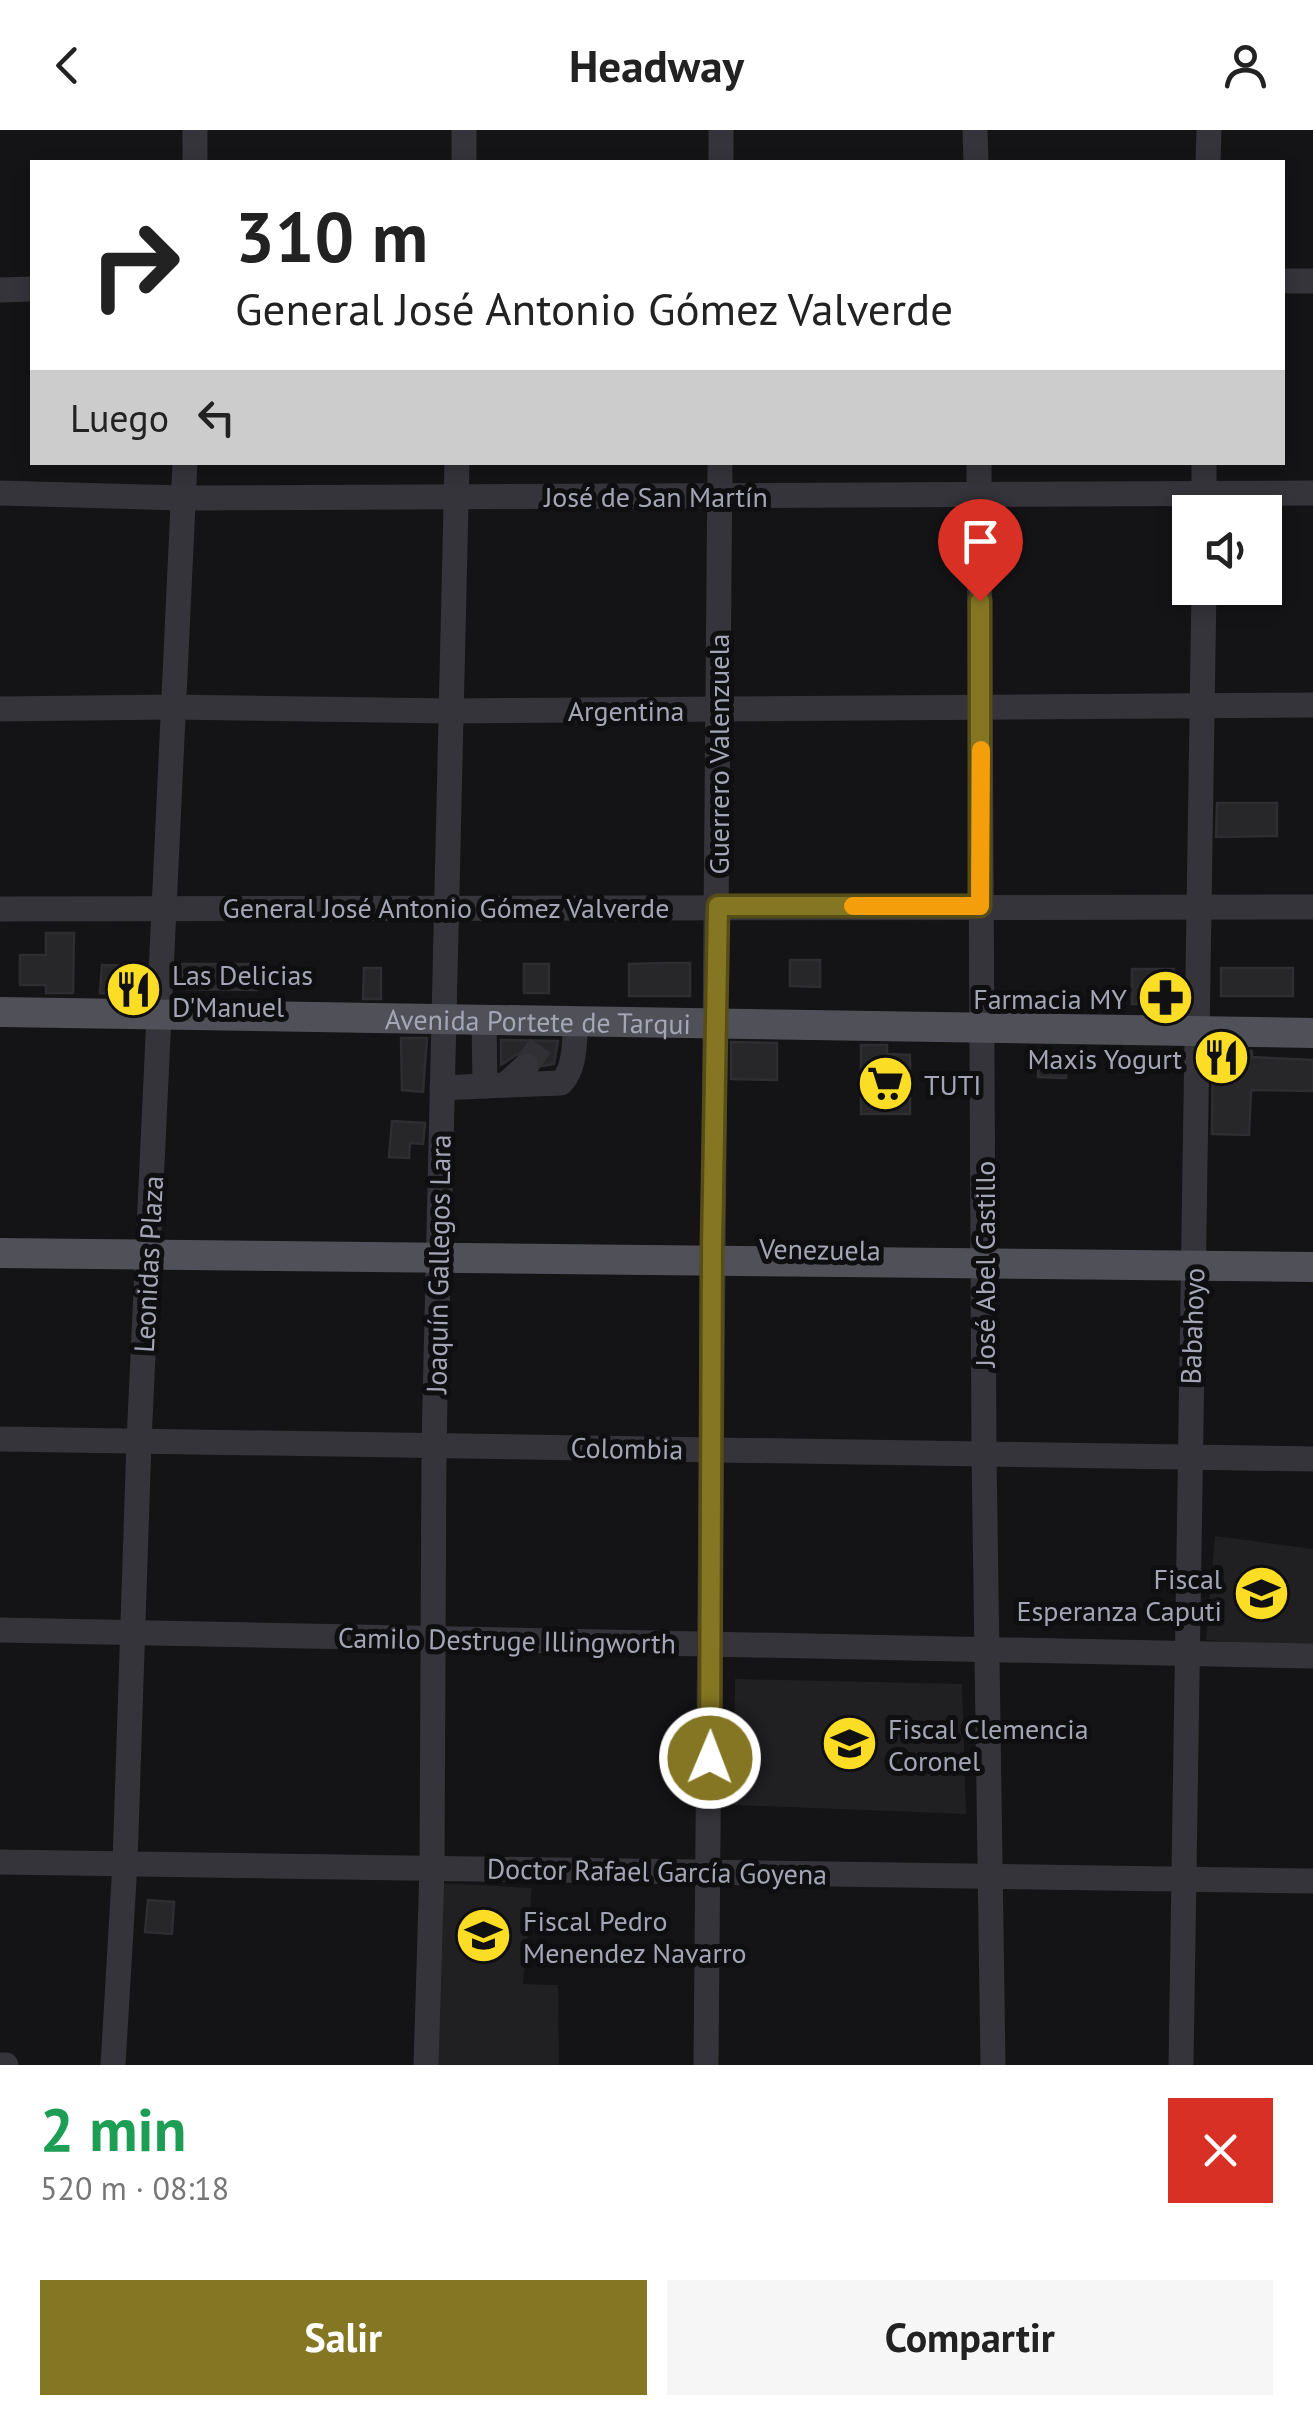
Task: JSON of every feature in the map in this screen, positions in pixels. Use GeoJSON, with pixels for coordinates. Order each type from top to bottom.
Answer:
{"type":"FeatureCollection","features":[{"type":"Feature","properties":{"kind":"main road","name":"Avenida Portete de Tarqui"},"geometry":{"type":"LineString","coordinates":[[0,1012],[484,1020],[560,1028],[718,1023],[1313,1033]]}},
{"type":"Feature","properties":{"kind":"main road","name":"Venezuela"},"geometry":{"type":"LineString","coordinates":[[0,1252],[438,1251],[984,1257],[1194,1260],[1313,1267]]}},
{"type":"Feature","properties":{"kind":"street"},"geometry":{"type":"LineString","coordinates":[[195,130],[195,160]]}},
{"type":"Feature","properties":{"kind":"street"},"geometry":{"type":"LineString","coordinates":[[464,130],[464,160]]}},
{"type":"Feature","properties":{"kind":"street"},"geometry":{"type":"LineString","coordinates":[[721,130],[721,160]]}},
{"type":"Feature","properties":{"kind":"street"},"geometry":{"type":"LineString","coordinates":[[975,130],[976,160]]}},
{"type":"Feature","properties":{"kind":"street"},"geometry":{"type":"LineString","coordinates":[[1208,160],[1209,130]]}},
{"type":"Feature","properties":{"kind":"street"},"geometry":{"type":"LineString","coordinates":[[1285,281],[1313,280]]}},
{"type":"Feature","properties":{"kind":"street"},"geometry":{"type":"LineString","coordinates":[[0,290],[30,290]]}},
{"type":"Feature","properties":{"kind":"street","name":"Leonidas Plaza"},"geometry":{"type":"LineString","coordinates":[[113,2065],[134,1633],[138,1441],[150,1254],[185,465]]}},
{"type":"Feature","properties":{"kind":"street","name":"Joaquín Gallegos Lara"},"geometry":{"type":"LineString","coordinates":[[426,2065],[435,1639],[434,1445],[457,465]]}},
{"type":"Feature","properties":{"kind":"street","name":"Guerrero Valenzuela"},"geometry":{"type":"LineString","coordinates":[[706,2065],[720,465]]}},
{"type":"Feature","properties":{"kind":"street","name":"José Abel Castillo"},"geometry":{"type":"LineString","coordinates":[[978,465],[984,1452],[993,2065]]}},
{"type":"Feature","properties":{"kind":"street"},"geometry":{"type":"LineString","coordinates":[[1204,465],[1204,495]]}},
{"type":"Feature","properties":{"kind":"street","name":"José de San Martín"},"geometry":{"type":"LineString","coordinates":[[0,493],[183,498],[979,494],[1172,502]]}},
{"type":"Feature","properties":{"kind":"street","name":"José de San Martín"},"geometry":{"type":"LineString","coordinates":[[1282,496],[1313,493]]}},
{"type":"Feature","properties":{"kind":"street","name":"Babahoyo"},"geometry":{"type":"LineString","coordinates":[[1181,2065],[1204,605]]}},
{"type":"Feature","properties":{"kind":"street","name":"Argentina"},"geometry":{"type":"LineString","coordinates":[[0,709],[451,711],[1313,706]]}},
{"type":"Feature","properties":{"kind":"street","name":"General José Antonio Gómez Valverde"},"geometry":{"type":"LineString","coordinates":[[0,909],[1313,907]]}},
{"type":"Feature","properties":{"kind":"street"},"geometry":{"type":"LineString","coordinates":[[484,1020],[484,1055],[495,1085]]}},
{"type":"Feature","properties":{"kind":"street"},"geometry":{"type":"LineString","coordinates":[[442,1088],[561,1083],[571,1068],[560,1028]]}},
{"type":"Feature","properties":{"kind":"street"},"geometry":{"type":"LineString","coordinates":[[444,1055],[484,1055]]}},
{"type":"Feature","properties":{"kind":"street"},"geometry":{"type":"LineString","coordinates":[[495,1085],[526,1066]]}},
{"type":"Feature","properties":{"kind":"street","name":"Venezuela"},"geometry":{"type":"LineString","coordinates":[[1194,1260],[1313,1256]]}},
{"type":"Feature","properties":{"kind":"street","name":"Colombia"},"geometry":{"type":"LineString","coordinates":[[0,1438],[1313,1459]]}},
{"type":"Feature","properties":{"kind":"street","name":"Camilo Destruge Illingworth"},"geometry":{"type":"LineString","coordinates":[[0,1630],[1313,1656]]}},
{"type":"Feature","properties":{"kind":"street","name":"Doctor Rafael García Goyena"},"geometry":{"type":"LineString","coordinates":[[0,1862],[1313,1881]]}},
{"type":"Feature","properties":{"kind":"shaded area","name":"Fiscal Esperanza Caputi"},"geometry":{"type":"Polygon","coordinates":[[[1215,1536],[1313,1549],[1313,1648],[1206,1640],[1215,1536]]]}},
{"type":"Feature","properties":{"kind":"shaded area","name":"Fiscal Clemencia Coronel"},"geometry":{"type":"Polygon","coordinates":[[[735,1679],[962,1684],[966,1814],[734,1805],[735,1679]]]}},
{"type":"Feature","properties":{"kind":"shaded area","name":"Fiscal Pedro Menendez Navarro"},"geometry":{"type":"Polygon","coordinates":[[[441,1883],[532,1888],[523,1984],[558,1985],[559,2065],[437,2065],[441,1883]]]}},
{"type":"Feature","properties":{"kind":"building"},"geometry":{"type":"Polygon","coordinates":[[[1217,803],[1277,803],[1277,836],[1216,837],[1217,803]]]}},
{"type":"Feature","properties":{"kind":"building"},"geometry":{"type":"Polygon","coordinates":[[[46,933],[74,933],[73,993],[46,993],[46,985],[20,985],[20,955],[46,955],[46,933]]]}},
{"type":"Feature","properties":{"kind":"building"},"geometry":{"type":"Polygon","coordinates":[[[790,960],[820,960],[820,987],[790,986],[790,960]]]}},
{"type":"Feature","properties":{"kind":"building"},"geometry":{"type":"Polygon","coordinates":[[[690,963],[690,996],[629,996],[629,964],[690,963]]]}},
{"type":"Feature","properties":{"kind":"building"},"geometry":{"type":"Polygon","coordinates":[[[182,964],[258,964],[257,990],[182,989],[182,964]]]}},
{"type":"Feature","properties":{"kind":"building"},"geometry":{"type":"Polygon","coordinates":[[[524,964],[549,964],[549,993],[524,993],[524,964]]]}},
{"type":"Feature","properties":{"kind":"building"},"geometry":{"type":"Polygon","coordinates":[[[102,965],[141,966],[140,995],[100,993],[102,965]]]}},
{"type":"Feature","properties":{"kind":"building"},"geometry":{"type":"Polygon","coordinates":[[[364,968],[381,968],[381,999],[363,999],[364,968]]]}},
{"type":"Feature","properties":{"kind":"building"},"geometry":{"type":"Polygon","coordinates":[[[1221,968],[1293,968],[1293,996],[1221,996],[1221,968]]]}},
{"type":"Feature","properties":{"kind":"building"},"geometry":{"type":"Polygon","coordinates":[[[1132,969],[1174,969],[1174,1004],[1132,1004],[1132,969]]]}},
{"type":"Feature","properties":{"kind":"building"},"geometry":{"type":"Polygon","coordinates":[[[401,1038],[427,1038],[423,1092],[402,1090],[401,1038]]]}},
{"type":"Feature","properties":{"kind":"building"},"geometry":{"type":"Polygon","coordinates":[[[501,1040],[558,1041],[554,1064],[542,1066],[537,1054],[524,1050],[501,1065],[501,1040]]]}},
{"type":"Feature","properties":{"kind":"building"},"geometry":{"type":"Polygon","coordinates":[[[731,1042],[777,1043],[777,1080],[731,1079],[731,1042]]]}},
{"type":"Feature","properties":{"kind":"building","name":"TUTI"},"geometry":{"type":"Polygon","coordinates":[[[861,1045],[887,1045],[887,1054],[910,1055],[910,1114],[861,1114],[861,1045]]]}},
{"type":"Feature","properties":{"kind":"building"},"geometry":{"type":"Polygon","coordinates":[[[1213,1050],[1252,1051],[1252,1057],[1313,1060],[1313,1091],[1251,1090],[1249,1135],[1212,1134],[1213,1050]]]}},
{"type":"Feature","properties":{"kind":"building"},"geometry":{"type":"Polygon","coordinates":[[[1039,1051],[1067,1052],[1066,1078],[1038,1077],[1039,1051]]]}},
{"type":"Feature","properties":{"kind":"building"},"geometry":{"type":"Polygon","coordinates":[[[392,1121],[425,1123],[423,1144],[410,1143],[409,1158],[389,1157],[392,1121]]]}},
{"type":"Feature","properties":{"kind":"building"},"geometry":{"type":"Polygon","coordinates":[[[148,1900],[174,1902],[172,1934],[145,1932],[148,1900]]]}},
{"type":"Feature","properties":{"kind":"tunnel"},"geometry":{"type":"LineString","coordinates":[[526,1066],[544,1041]]}},
{"type":"Feature","properties":{"kind":"slow traffic"},"geometry":{"type":"LineString","coordinates":[[853,906],[980,906],[981,750]]}},
{"type":"Feature","properties":{"kind":"place","name":"Las Delicias D'Manuel"},"geometry":{"type":"Point","coordinates":[133,990]}},
{"type":"Feature","properties":{"kind":"place","name":"Farmacia MY"},"geometry":{"type":"Point","coordinates":[1166,998]}},
{"type":"Feature","properties":{"kind":"place","name":"Maxis Yogurt"},"geometry":{"type":"Point","coordinates":[1221,1058]}},
{"type":"Feature","properties":{"kind":"place","name":"TUTI"},"geometry":{"type":"Point","coordinates":[885,1084]}},
{"type":"Feature","properties":{"kind":"place","name":"Fiscal Esperanza Caputi"},"geometry":{"type":"Point","coordinates":[1261,1594]}},
{"type":"Feature","properties":{"kind":"place","name":"Fiscal Clemencia Coronel"},"geometry":{"type":"Point","coordinates":[849,1744]}},
{"type":"Feature","properties":{"kind":"place","name":"Fiscal Pedro Menendez Navarro"},"geometry":{"type":"Point","coordinates":[484,1936]}},
{"type":"Feature","properties":{"kind":"route"},"geometry":{"type":"LineString","coordinates":[[710,1758],[718,906],[980,906],[980,601]]}}]}
